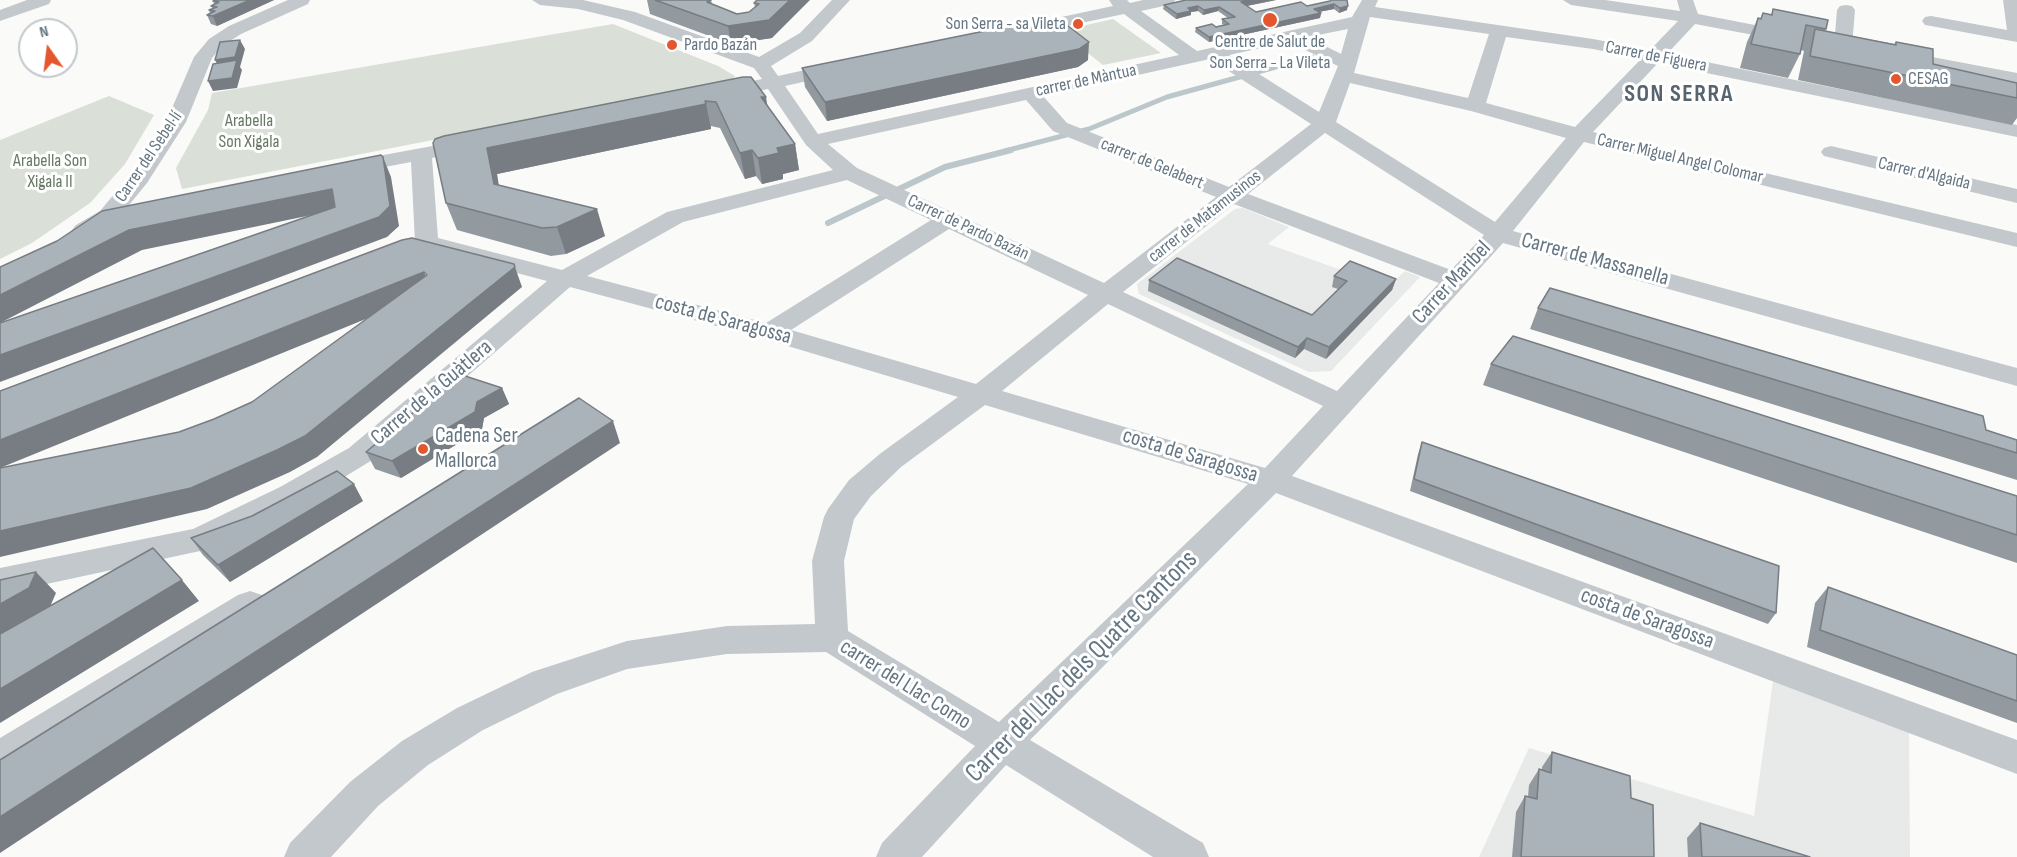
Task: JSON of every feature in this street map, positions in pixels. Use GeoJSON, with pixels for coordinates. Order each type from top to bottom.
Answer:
{"type":"FeatureCollection","features":[{"type":"Feature","properties":{"kind":"street"},"geometry":{"type":"LineString","coordinates":[[0,16],[43,0]]}},
{"type":"Feature","properties":{"kind":"street","name":"Carrer del Sebel·lí"},"geometry":{"type":"LineString","coordinates":[[69,238],[108,216],[140,178],[176,122],[203,57],[215,43],[235,30],[302,0]]}},
{"type":"Feature","properties":{"kind":"street"},"geometry":{"type":"LineString","coordinates":[[540,0],[578,4],[629,16],[766,73]]}},
{"type":"Feature","properties":{"kind":"street"},"geometry":{"type":"LineString","coordinates":[[610,0],[629,16]]}},
{"type":"Feature","properties":{"kind":"street"},"geometry":{"type":"LineString","coordinates":[[1003,34],[1120,4],[1167,0]]}},
{"type":"Feature","properties":{"kind":"street"},"geometry":{"type":"LineString","coordinates":[[1571,0],[1688,9],[1849,48],[1846,10]]}},
{"type":"Feature","properties":{"kind":"street"},"geometry":{"type":"LineString","coordinates":[[1931,21],[2017,32],[2012,0]]}},
{"type":"Feature","properties":{"kind":"street"},"geometry":{"type":"LineString","coordinates":[[766,73],[845,2]]}},
{"type":"Feature","properties":{"kind":"street"},"geometry":{"type":"LineString","coordinates":[[1120,4],[1193,57]]}},
{"type":"Feature","properties":{"kind":"street","name":"Carrer Maribel"},"geometry":{"type":"LineString","coordinates":[[1271,480],[1498,234],[1579,135],[1654,56],[1688,9]]}},
{"type":"Feature","properties":{"kind":"street","name":"carrer de Màntua"},"geometry":{"type":"LineString","coordinates":[[813,141],[1291,36],[1364,11]]}},
{"type":"Feature","properties":{"kind":"street","name":"Carrer de Figuera"},"geometry":{"type":"LineString","coordinates":[[1364,11],[1499,30],[1654,56],[2017,131]]}},
{"type":"Feature","properties":{"kind":"street","name":"carrer de Matamusinos"},"geometry":{"type":"LineString","coordinates":[[982,393],[1324,123],[1345,70],[1364,11]]}},
{"type":"Feature","properties":{"kind":"street"},"geometry":{"type":"LineString","coordinates":[[1475,106],[1499,30]]}},
{"type":"Feature","properties":{"kind":"street","name":"Carrer Miguel Angel Colomar"},"geometry":{"type":"LineString","coordinates":[[1291,36],[1345,70],[1579,135],[2017,240]]}},
{"type":"Feature","properties":{"kind":"street","name":"Carrer de Massanella"},"geometry":{"type":"LineString","coordinates":[[1213,53],[1498,234],[2017,377]]}},
{"type":"Feature","properties":{"kind":"street"},"geometry":{"type":"LineString","coordinates":[[1878,53],[2017,79]]}},
{"type":"Feature","properties":{"kind":"street"},"geometry":{"type":"LineString","coordinates":[[698,98],[766,73],[862,63]]}},
{"type":"Feature","properties":{"kind":"street","name":"Carrer de Pardo Bazán"},"geometry":{"type":"LineString","coordinates":[[766,73],[813,141],[849,173],[1341,404]]}},
{"type":"Feature","properties":{"kind":"street","name":"carrer de Gelabert"},"geometry":{"type":"LineString","coordinates":[[1030,93],[1060,127],[1233,196],[1455,280]]}},
{"type":"Feature","properties":{"kind":"street"},"geometry":{"type":"LineString","coordinates":[[327,172],[456,147]]}},
{"type":"Feature","properties":{"kind":"street","name":"Carrer d'Algaida"},"geometry":{"type":"LineString","coordinates":[[1831,152],[2017,196]]}},
{"type":"Feature","properties":{"kind":"street","name":"costa de Saragossa"},"geometry":{"type":"LineString","coordinates":[[421,154],[416,246],[566,278],[770,332],[1271,480],[2017,756]]}},
{"type":"Feature","properties":{"kind":"street","name":"Carrer de la Guàtlera"},"geometry":{"type":"LineString","coordinates":[[0,581],[200,539],[291,495],[359,455],[566,278],[675,217],[849,173]]}},
{"type":"Feature","properties":{"kind":"street"},"geometry":{"type":"LineString","coordinates":[[108,216],[143,209]]}},
{"type":"Feature","properties":{"kind":"street"},"geometry":{"type":"LineString","coordinates":[[770,332],[949,219]]}},
{"type":"Feature","properties":{"kind":"street","name":"carrer del Llac Como"},"geometry":{"type":"LineString","coordinates":[[982,393],[891,460],[860,488],[839,517],[828,561],[832,609],[831,638],[1189,857]]}},
{"type":"Feature","properties":{"kind":"street","name":"Carrer del Llac dels Quatre Cantons"},"geometry":{"type":"LineString","coordinates":[[896,857],[1001,744],[1271,480]]}},
{"type":"Feature","properties":{"kind":"street"},"geometry":{"type":"LineString","coordinates":[[0,758],[272,591]]}},
{"type":"Feature","properties":{"kind":"street"},"geometry":{"type":"LineString","coordinates":[[304,857],[364,794],[415,753],[470,719],[546,682],[627,655],[727,640],[831,638]]}},
{"type":"Feature","properties":{"kind":"shaded area"},"geometry":{"type":"Polygon","coordinates":[[[1243,208],[1289,227],[1268,244],[1347,272],[1393,282],[1405,271],[1420,277],[1331,371],[1309,372],[1139,294],[1137,284],[1235,209],[1243,208]]]}},
{"type":"Feature","properties":{"kind":"shaded area"},"geometry":{"type":"Polygon","coordinates":[[[1774,674],[1909,731],[1910,857],[1479,857],[1529,748],[1754,816],[1774,674]]]}},
{"type":"Feature","properties":{"kind":"green space"},"geometry":{"type":"Polygon","coordinates":[[[1113,19],[1161,53],[1103,65],[1060,31],[1113,19]]]}},
{"type":"Feature","properties":{"kind":"green space","name":"Arabella Son Xigala"},"geometry":{"type":"Polygon","coordinates":[[[613,24],[718,66],[735,76],[730,82],[182,189],[176,168],[208,110],[212,93],[613,24]]]}},
{"type":"Feature","properties":{"kind":"green space","name":"Arabella Son Xigala II"},"geometry":{"type":"Polygon","coordinates":[[[109,96],[154,115],[125,164],[90,203],[32,243],[0,259],[0,140],[109,96]]]}},
{"type":"Feature","properties":{"kind":"building"},"geometry":{"type":"Polygon","coordinates":[[[250,0],[213,16],[207,15],[215,11],[209,10],[217,7],[211,6],[219,2],[213,1],[250,0]]]}},
{"type":"Feature","properties":{"kind":"building"},"geometry":{"type":"Polygon","coordinates":[[[655,0],[711,0],[707,2],[737,14],[749,12],[759,4],[754,3],[757,0],[790,0],[769,20],[728,26],[655,0]]]}},
{"type":"Feature","properties":{"kind":"building","name":"Centre de Salut de Son Serra - La Vileta"},"geometry":{"type":"Polygon","coordinates":[[[1186,0],[1253,0],[1241,2],[1256,12],[1301,2],[1307,6],[1331,0],[1347,0],[1348,6],[1340,8],[1334,4],[1314,9],[1321,13],[1209,37],[1196,28],[1212,24],[1216,27],[1229,24],[1222,19],[1235,17],[1219,7],[1204,10],[1198,6],[1188,8],[1191,11],[1177,14],[1164,5],[1186,0]]]}},
{"type":"Feature","properties":{"kind":"building"},"geometry":{"type":"Polygon","coordinates":[[[1773,9],[1828,20],[1826,29],[1806,25],[1800,54],[1751,44],[1758,18],[1761,19],[1763,13],[1772,15],[1773,9]]]}},
{"type":"Feature","properties":{"kind":"building"},"geometry":{"type":"Polygon","coordinates":[[[1044,19],[1063,22],[1089,42],[1079,49],[825,102],[802,68],[1044,19]]]}},
{"type":"Feature","properties":{"kind":"building"},"geometry":{"type":"Polygon","coordinates":[[[1815,29],[1896,45],[1896,42],[1933,49],[1933,64],[2017,83],[2017,98],[1810,56],[1815,29]]]}},
{"type":"Feature","properties":{"kind":"building"},"geometry":{"type":"Polygon","coordinates":[[[240,40],[235,57],[215,60],[220,42],[240,40]]]}},
{"type":"Feature","properties":{"kind":"building"},"geometry":{"type":"Polygon","coordinates":[[[237,60],[232,78],[208,81],[213,64],[237,60]]]}},
{"type":"Feature","properties":{"kind":"building"},"geometry":{"type":"Polygon","coordinates":[[[751,77],[766,97],[761,97],[795,144],[777,148],[779,153],[758,158],[752,150],[740,153],[716,102],[705,101],[706,104],[487,148],[494,184],[597,209],[557,227],[542,228],[446,203],[433,143],[435,139],[751,77]]]}},
{"type":"Feature","properties":{"kind":"building"},"geometry":{"type":"Polygon","coordinates":[[[381,155],[390,206],[379,217],[0,355],[0,323],[335,207],[332,189],[129,230],[0,295],[0,267],[57,241],[102,211],[381,155]]]}},
{"type":"Feature","properties":{"kind":"building"},"geometry":{"type":"Polygon","coordinates":[[[412,238],[514,264],[515,267],[305,436],[191,488],[0,531],[0,468],[179,432],[252,402],[427,275],[424,272],[0,440],[0,391],[412,238]]]}},
{"type":"Feature","properties":{"kind":"building"},"geometry":{"type":"Polygon","coordinates":[[[1177,258],[1312,315],[1347,281],[1334,276],[1350,261],[1396,279],[1329,347],[1307,338],[1298,347],[1149,280],[1177,258]]]}},
{"type":"Feature","properties":{"kind":"building"},"geometry":{"type":"Polygon","coordinates":[[[1550,288],[1983,416],[1986,430],[2017,440],[2017,453],[1538,308],[1550,288]]]}},
{"type":"Feature","properties":{"kind":"building"},"geometry":{"type":"Polygon","coordinates":[[[1513,336],[2017,496],[2017,535],[1491,364],[1513,336]]]}},
{"type":"Feature","properties":{"kind":"building"},"geometry":{"type":"Polygon","coordinates":[[[459,374],[502,388],[477,402],[475,412],[392,461],[366,452],[459,374]]]}},
{"type":"Feature","properties":{"kind":"building"},"geometry":{"type":"Polygon","coordinates":[[[579,398],[613,421],[0,817],[0,760],[579,398]]]}},
{"type":"Feature","properties":{"kind":"building"},"geometry":{"type":"Polygon","coordinates":[[[1422,442],[1779,566],[1776,613],[1414,479],[1422,442]]]}},
{"type":"Feature","properties":{"kind":"building"},"geometry":{"type":"Polygon","coordinates":[[[337,471],[354,484],[218,565],[191,538],[252,516],[337,471]]]}},
{"type":"Feature","properties":{"kind":"building"},"geometry":{"type":"Polygon","coordinates":[[[153,548],[182,580],[0,689],[0,634],[153,548]]]}},
{"type":"Feature","properties":{"kind":"building"},"geometry":{"type":"Polygon","coordinates":[[[36,572],[29,588],[0,604],[0,580],[36,572]]]}},
{"type":"Feature","properties":{"kind":"building"},"geometry":{"type":"Polygon","coordinates":[[[1828,587],[2017,655],[2017,701],[1820,630],[1828,587]]]}},
{"type":"Feature","properties":{"kind":"building"},"geometry":{"type":"Polygon","coordinates":[[[1552,752],[1630,776],[1631,798],[1653,805],[1654,857],[1521,857],[1525,796],[1537,799],[1539,769],[1551,773],[1552,752]]]}},
{"type":"Feature","properties":{"kind":"building"},"geometry":{"type":"Polygon","coordinates":[[[1700,823],[1810,857],[1702,857],[1700,823]]]}},
{"type":"Feature","properties":{"kind":"waterway"},"geometry":{"type":"LineString","coordinates":[[1005,151],[1089,129],[1167,97],[1312,57]]}},
{"type":"Feature","properties":{"kind":"waterway"},"geometry":{"type":"LineString","coordinates":[[828,223],[945,167],[1011,150]]}},
{"type":"Feature","properties":{"kind":"place","name":"Centre de Salut de Son Serra - La Vileta"},"geometry":{"type":"Point","coordinates":[1270,20]}},
{"type":"Feature","properties":{"kind":"place","name":"Son Serra - sa Vileta"},"geometry":{"type":"Point","coordinates":[1078,24]}},
{"type":"Feature","properties":{"kind":"place","name":"Pardo Bazán"},"geometry":{"type":"Point","coordinates":[672,45]}},
{"type":"Feature","properties":{"kind":"place","name":"CESAG"},"geometry":{"type":"Point","coordinates":[1896,79]}},
{"type":"Feature","properties":{"kind":"place","name":"Cadena Ser Mallorca"},"geometry":{"type":"Point","coordinates":[423,449]}},
{"type":"Feature","properties":{"kind":"district","name":"SON SERRA"},"geometry":{"type":"Point","coordinates":[1679,95]}}]}
